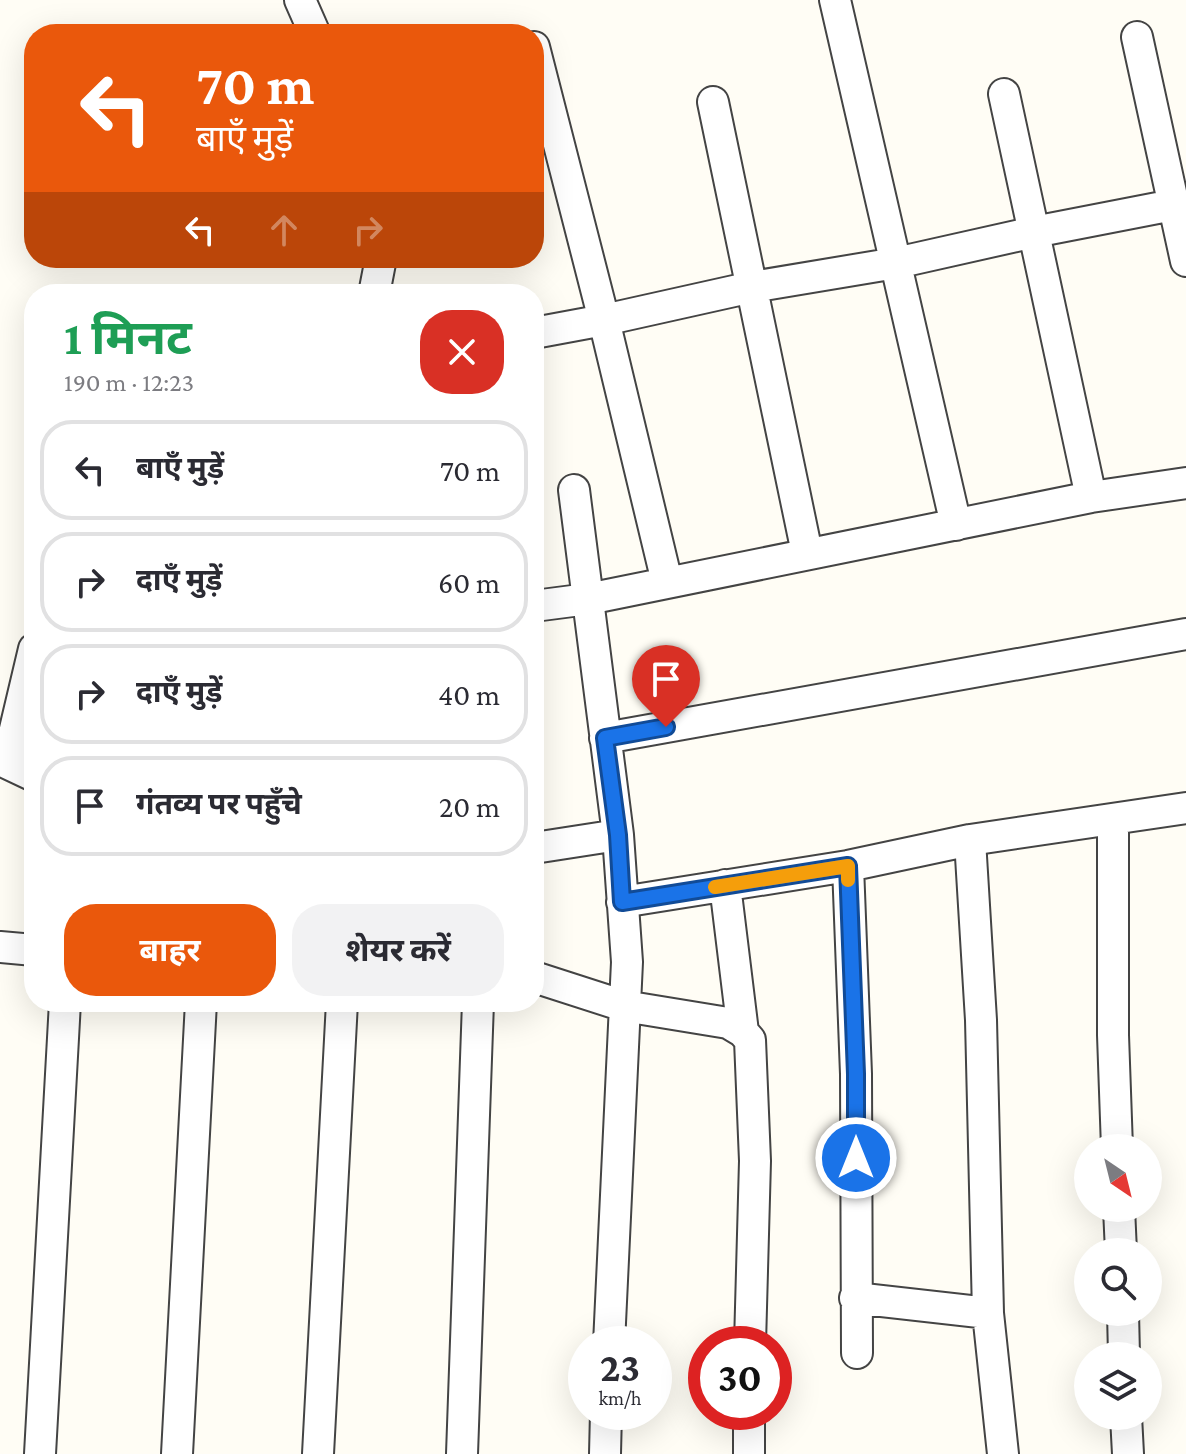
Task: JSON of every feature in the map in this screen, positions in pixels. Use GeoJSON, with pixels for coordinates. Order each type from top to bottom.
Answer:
{"type":"FeatureCollection","features":[{"type":"Feature","properties":{"kind":"street"},"geometry":{"type":"LineString","coordinates":[[300,0],[311,24]]}},
{"type":"Feature","properties":{"kind":"street"},"geometry":{"type":"LineString","coordinates":[[835,0],[956,525]]}},
{"type":"Feature","properties":{"kind":"street"},"geometry":{"type":"LineString","coordinates":[[1137,37],[1173,142],[1173,205],[1186,261]]}},
{"type":"Feature","properties":{"kind":"street"},"geometry":{"type":"LineString","coordinates":[[544,84],[667,582]]}},
{"type":"Feature","properties":{"kind":"street"},"geometry":{"type":"LineString","coordinates":[[1004,94],[1091,497]]}},
{"type":"Feature","properties":{"kind":"street"},"geometry":{"type":"LineString","coordinates":[[713,102],[807,553]]}},
{"type":"Feature","properties":{"kind":"street"},"geometry":{"type":"LineString","coordinates":[[544,331],[752,287],[896,263],[1173,205]]}},
{"type":"Feature","properties":{"kind":"street"},"geometry":{"type":"LineString","coordinates":[[544,605],[588,599],[1091,497],[1186,483]]}},
{"type":"Feature","properties":{"kind":"street"},"geometry":{"type":"LineString","coordinates":[[574,490],[618,835],[627,962],[610,1326]]}},
{"type":"Feature","properties":{"kind":"street"},"geometry":{"type":"LineString","coordinates":[[605,738],[1186,634]]}},
{"type":"Feature","properties":{"kind":"street"},"geometry":{"type":"LineString","coordinates":[[14,766],[24,708]]}},
{"type":"Feature","properties":{"kind":"street"},"geometry":{"type":"LineString","coordinates":[[622,902],[848,866],[970,840],[1186,808]]}},
{"type":"Feature","properties":{"kind":"street"},"geometry":{"type":"LineString","coordinates":[[1113,820],[1117,1134]]}},
{"type":"Feature","properties":{"kind":"street"},"geometry":{"type":"LineString","coordinates":[[544,846],[618,835]]}},
{"type":"Feature","properties":{"kind":"street"},"geometry":{"type":"LineString","coordinates":[[970,840],[981,1020],[988,1313],[1003,1454]]}},
{"type":"Feature","properties":{"kind":"street"},"geometry":{"type":"LineString","coordinates":[[848,866],[856,1074],[857,1353]]}},
{"type":"Feature","properties":{"kind":"street"},"geometry":{"type":"LineString","coordinates":[[725,885],[743,1032]]}},
{"type":"Feature","properties":{"kind":"street"},"geometry":{"type":"LineString","coordinates":[[0,947],[24,949]]}},
{"type":"Feature","properties":{"kind":"street"},"geometry":{"type":"LineString","coordinates":[[544,980],[624,1006],[728,1023],[750,1040],[755,1161],[750,1326]]}},
{"type":"Feature","properties":{"kind":"street"},"geometry":{"type":"LineString","coordinates":[[40,1454],[64,1012]]}},
{"type":"Feature","properties":{"kind":"street"},"geometry":{"type":"LineString","coordinates":[[177,1454],[200,1012]]}},
{"type":"Feature","properties":{"kind":"street"},"geometry":{"type":"LineString","coordinates":[[318,1454],[341,1012]]}},
{"type":"Feature","properties":{"kind":"street"},"geometry":{"type":"LineString","coordinates":[[462,1454],[478,1012]]}},
{"type":"Feature","properties":{"kind":"street"},"geometry":{"type":"LineString","coordinates":[[855,1298],[988,1313]]}},
{"type":"Feature","properties":{"kind":"street"},"geometry":{"type":"LineString","coordinates":[[605,1454],[606,1430]]}},
{"type":"Feature","properties":{"kind":"street"},"geometry":{"type":"LineString","coordinates":[[749,1430],[749,1454]]}},
{"type":"Feature","properties":{"kind":"street"},"geometry":{"type":"LineString","coordinates":[[1127,1430],[1128,1454]]}},
{"type":"Feature","properties":{"kind":"slow traffic"},"geometry":{"type":"LineString","coordinates":[[715,887],[848,866],[848,880]]}},
{"type":"Feature","properties":{"kind":"route"},"geometry":{"type":"LineString","coordinates":[[666,727],[605,738],[618,835],[622,902],[848,866],[856,1158]]}}]}
